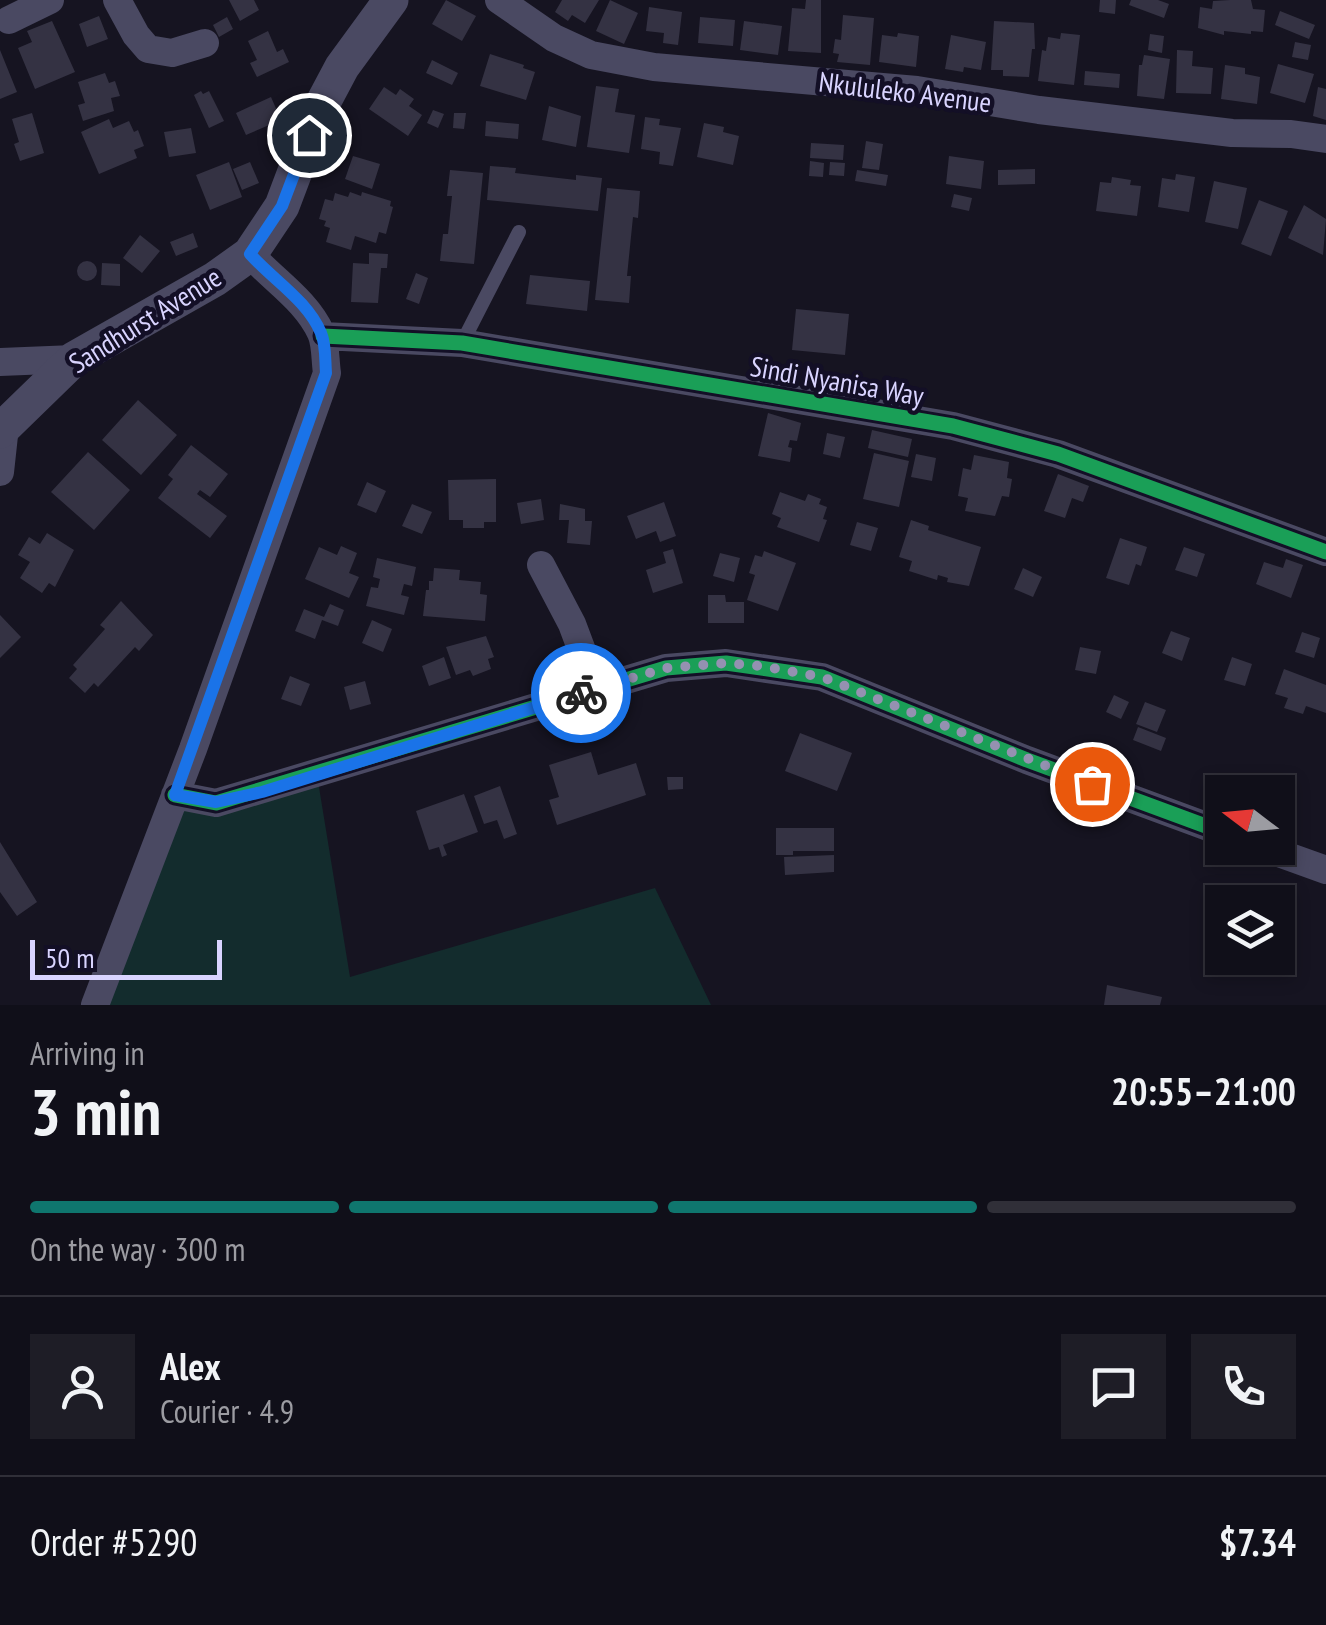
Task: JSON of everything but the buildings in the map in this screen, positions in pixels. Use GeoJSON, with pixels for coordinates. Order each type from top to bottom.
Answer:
{"type":"FeatureCollection","features":[{"type":"Feature","properties":{"kind":"street"},"geometry":{"type":"LineString","coordinates":[[10,20],[50,0]]}},
{"type":"Feature","properties":{"kind":"street"},"geometry":{"type":"LineString","coordinates":[[116,0],[148,49],[172,53],[205,43]]}},
{"type":"Feature","properties":{"kind":"street"},"geometry":{"type":"LineString","coordinates":[[96,1005],[326,373],[323,336],[298,300],[250,254],[282,206],[316,116],[342,67],[391,0]]}},
{"type":"Feature","properties":{"kind":"street","name":"Nkululeko Avenue"},"geometry":{"type":"LineString","coordinates":[[500,0],[554,38],[591,55],[654,67],[918,90],[1232,133],[1326,139]]}},
{"type":"Feature","properties":{"kind":"street","name":"Sandhurst Avenue"},"geometry":{"type":"LineString","coordinates":[[3,429],[74,359],[215,279],[250,254]]}},
{"type":"Feature","properties":{"kind":"street","name":"Sindi Nyanisa Way"},"geometry":{"type":"LineString","coordinates":[[323,336],[462,342],[953,426],[1058,454],[1326,552]]}},
{"type":"Feature","properties":{"kind":"street"},"geometry":{"type":"LineString","coordinates":[[0,362],[74,359]]}},
{"type":"Feature","properties":{"kind":"street"},"geometry":{"type":"LineString","coordinates":[[0,472],[3,429]]}},
{"type":"Feature","properties":{"kind":"street"},"geometry":{"type":"LineString","coordinates":[[541,564],[572,624],[596,688]]}},
{"type":"Feature","properties":{"kind":"street"},"geometry":{"type":"LineString","coordinates":[[175,795],[216,802],[262,792],[666,668],[726,663],[822,677],[1027,760],[1205,826]]}},
{"type":"Feature","properties":{"kind":"street"},"geometry":{"type":"LineString","coordinates":[[1295,859],[1326,870]]}},
{"type":"Feature","properties":{"kind":"lane"},"geometry":{"type":"LineString","coordinates":[[462,342],[519,232]]}},
{"type":"Feature","properties":{"kind":"green space"},"geometry":{"type":"Polygon","coordinates":[[[317,775],[350,977],[655,888],[711,1005],[94,1005],[173,795],[317,775]]]}},
{"type":"Feature","properties":{"kind":"cycle path"},"geometry":{"type":"LineString","coordinates":[[323,336],[462,343],[953,426],[1058,454],[1326,552]]}},
{"type":"Feature","properties":{"kind":"cycle path"},"geometry":{"type":"LineString","coordinates":[[175,795],[216,803],[666,668],[726,663],[822,677],[1027,760],[1205,826]]}},
{"type":"Feature","properties":{"kind":"way so far"},"geometry":{"type":"LineString","coordinates":[[581,693],[666,668],[726,663],[761,666],[822,677],[1092,784]]}},
{"type":"Feature","properties":{"kind":"route"},"geometry":{"type":"LineString","coordinates":[[309,135],[282,206],[250,254],[311,316],[323,336],[326,373],[175,795],[216,802],[262,792],[581,693]]}}]}
